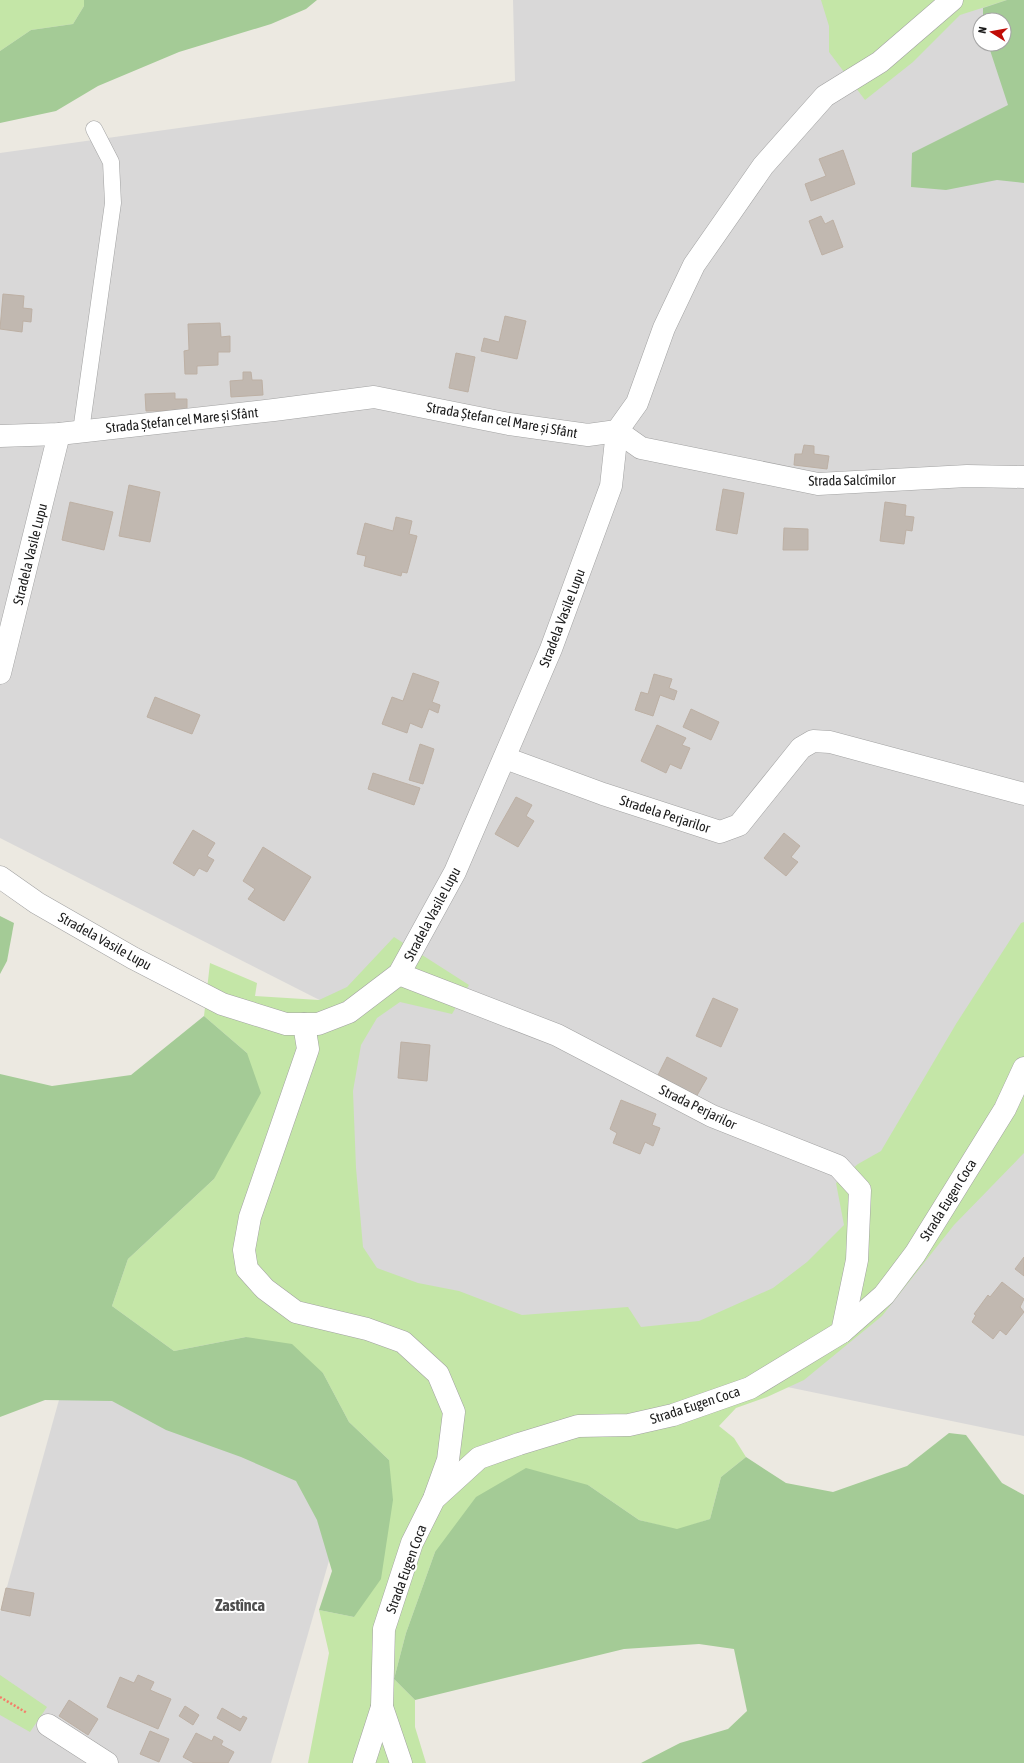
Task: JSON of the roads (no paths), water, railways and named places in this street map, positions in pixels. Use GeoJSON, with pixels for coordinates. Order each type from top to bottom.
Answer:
{"type":"FeatureCollection","features":[{"type":"Feature","properties":{"kind":"street"},"geometry":{"type":"LineString","coordinates":[[617,431],[637,403],[664,328],[694,265],[763,166],[825,96],[880,62],[952,0]]}},
{"type":"Feature","properties":{"kind":"street","name":"Strada Ștefan cel Mare și Sfânt"},"geometry":{"type":"LineString","coordinates":[[0,436],[81,432],[374,397],[523,426],[588,435],[617,431]]}},
{"type":"Feature","properties":{"kind":"street","name":"Strada Salcîmilor"},"geometry":{"type":"LineString","coordinates":[[617,431],[642,448],[818,484],[967,476],[1024,477]]}},
{"type":"Feature","properties":{"kind":"street","name":"Stradela Vasile Lupu"},"geometry":{"type":"LineString","coordinates":[[0,876],[37,903],[133,958],[222,1004],[286,1024],[318,1024],[349,1012],[399,974],[455,872],[552,650],[611,486],[617,431]]}},
{"type":"Feature","properties":{"kind":"street","name":"Stradela Vasile Lupu"},"geometry":{"type":"LineString","coordinates":[[0,673],[59,434]]}},
{"type":"Feature","properties":{"kind":"street","name":"Stradela Perjarilor"},"geometry":{"type":"LineString","coordinates":[[505,758],[603,794],[720,832],[740,824],[801,748],[813,741],[830,742],[1024,794]]}},
{"type":"Feature","properties":{"kind":"street","name":"Strada Perjarilor"},"geometry":{"type":"LineString","coordinates":[[399,974],[557,1035],[712,1116],[838,1166],[860,1190],[856,1260],[842,1332]]}},
{"type":"Feature","properties":{"kind":"street"},"geometry":{"type":"LineString","coordinates":[[304,1024],[308,1049],[250,1217],[244,1250],[247,1269],[265,1289],[296,1312],[367,1329],[403,1342],[438,1374],[454,1412],[448,1460],[434,1499]]}},
{"type":"Feature","properties":{"kind":"street","name":"Strada Eugen Coca"},"geometry":{"type":"LineString","coordinates":[[401,1763],[382,1707],[384,1629],[412,1543],[434,1499],[479,1458],[578,1426],[629,1425],[673,1415],[750,1388],[842,1332],[884,1295],[915,1254],[1014,1105],[1024,1068]]}},
{"type":"Feature","properties":{"kind":"street"},"geometry":{"type":"LineString","coordinates":[[364,1763],[382,1707]]}},
{"type":"Feature","properties":{"kind":"street"},"geometry":{"type":"LineString","coordinates":[[48,1725],[107,1763]]}},
{"type":"Feature","properties":{"kind":"lane"},"geometry":{"type":"LineString","coordinates":[[81,432],[113,203],[111,162],[94,129]]}},
{"type":"Feature","properties":{"kind":"district","name":"Zastînca"},"geometry":{"type":"Point","coordinates":[240,1605]}}]}
